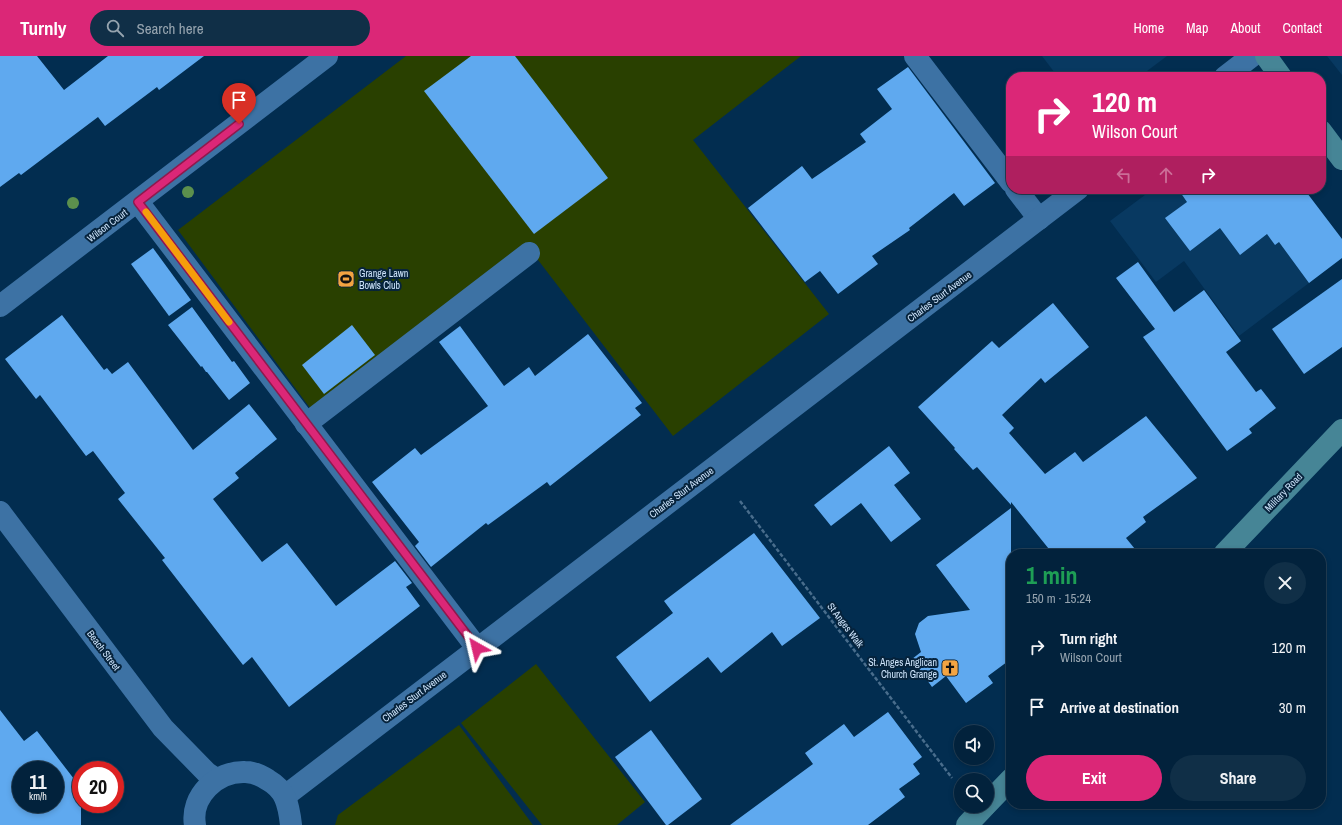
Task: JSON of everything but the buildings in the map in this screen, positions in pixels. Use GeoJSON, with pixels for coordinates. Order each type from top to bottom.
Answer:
{"type":"FeatureCollection","features":[{"type":"Feature","properties":{"kind":"main road"},"geometry":{"type":"LineString","coordinates":[[1266,56],[1277,72]]}},
{"type":"Feature","properties":{"kind":"main road"},"geometry":{"type":"LineString","coordinates":[[1326,138],[1342,159]]}},
{"type":"Feature","properties":{"kind":"main road","name":"Military Road"},"geometry":{"type":"LineString","coordinates":[[1229,549],[1342,430]]}},
{"type":"Feature","properties":{"kind":"main road"},"geometry":{"type":"LineString","coordinates":[[994,797],[1006,784]]}},
{"type":"Feature","properties":{"kind":"main road"},"geometry":{"type":"LineString","coordinates":[[967,825],[978,813]]}},
{"type":"Feature","properties":{"kind":"street","name":"Wilson Court"},"geometry":{"type":"LineString","coordinates":[[0,306],[327,56]]}},
{"type":"Feature","properties":{"kind":"street"},"geometry":{"type":"LineString","coordinates":[[915,56],[1006,175]]}},
{"type":"Feature","properties":{"kind":"street"},"geometry":{"type":"LineString","coordinates":[[1231,72],[1252,56]]}},
{"type":"Feature","properties":{"kind":"street"},"geometry":{"type":"LineString","coordinates":[[1020,194],[1038,219]]}},
{"type":"Feature","properties":{"kind":"street","name":"Charles Sturt Avenue"},"geometry":{"type":"LineString","coordinates":[[285,796],[1071,194]]}},
{"type":"Feature","properties":{"kind":"street"},"geometry":{"type":"LineString","coordinates":[[138,202],[477,648]]}},
{"type":"Feature","properties":{"kind":"street"},"geometry":{"type":"LineString","coordinates":[[306,424],[529,253]]}},
{"type":"Feature","properties":{"kind":"street","name":"Beach Street"},"geometry":{"type":"LineString","coordinates":[[0,512],[163,728],[207,773],[216,779]]}},
{"type":"Feature","properties":{"kind":"street"},"geometry":{"type":"LineString","coordinates":[[195,825],[194,820],[197,804],[204,790],[216,779],[230,774],[246,772],[261,776],[274,784],[285,796],[291,825]]}},
{"type":"Feature","properties":{"kind":"path","name":"St Anges Walk"},"geometry":{"type":"LineString","coordinates":[[740,501],[952,778]]}},
{"type":"Feature","properties":{"kind":"shaded area"},"geometry":{"type":"Polygon","coordinates":[[[1042,56],[1167,56],[1146,72],[1054,72],[1042,56]]]}},
{"type":"Feature","properties":{"kind":"shaded area"},"geometry":{"type":"Polygon","coordinates":[[[1327,56],[1342,56],[1342,75],[1327,56]]]}},
{"type":"Feature","properties":{"kind":"shaded area"},"geometry":{"type":"Polygon","coordinates":[[[1146,194],[1308,194],[1342,239],[1342,258],[1239,336],[1184,261],[1156,282],[1110,221],[1146,194]]]}},
{"type":"Feature","properties":{"kind":"green space","name":"Grange Lawn Bowls Club"},"geometry":{"type":"Polygon","coordinates":[[[406,56],[801,56],[693,140],[829,314],[673,436],[525,243],[310,408],[178,230],[406,56]]]}},
{"type":"Feature","properties":{"kind":"green space"},"geometry":{"type":"Polygon","coordinates":[[[536,664],[645,802],[617,825],[542,825],[461,723],[536,664]]]}},
{"type":"Feature","properties":{"kind":"green space"},"geometry":{"type":"Polygon","coordinates":[[[459,725],[533,825],[335,825],[338,815],[459,725]]]}},
{"type":"Feature","properties":{"kind":"slow traffic"},"geometry":{"type":"LineString","coordinates":[[146,212],[229,322]]}},
{"type":"Feature","properties":{"kind":"place","name":"Grange Lawn Bowls Club"},"geometry":{"type":"Point","coordinates":[346,279]}},
{"type":"Feature","properties":{"kind":"place","name":"St. Anges Anglican Church Grange"},"geometry":{"type":"Point","coordinates":[950,668]}},
{"type":"Feature","properties":{"kind":"route"},"geometry":{"type":"LineString","coordinates":[[239,124],[138,202],[477,648]]}}]}
